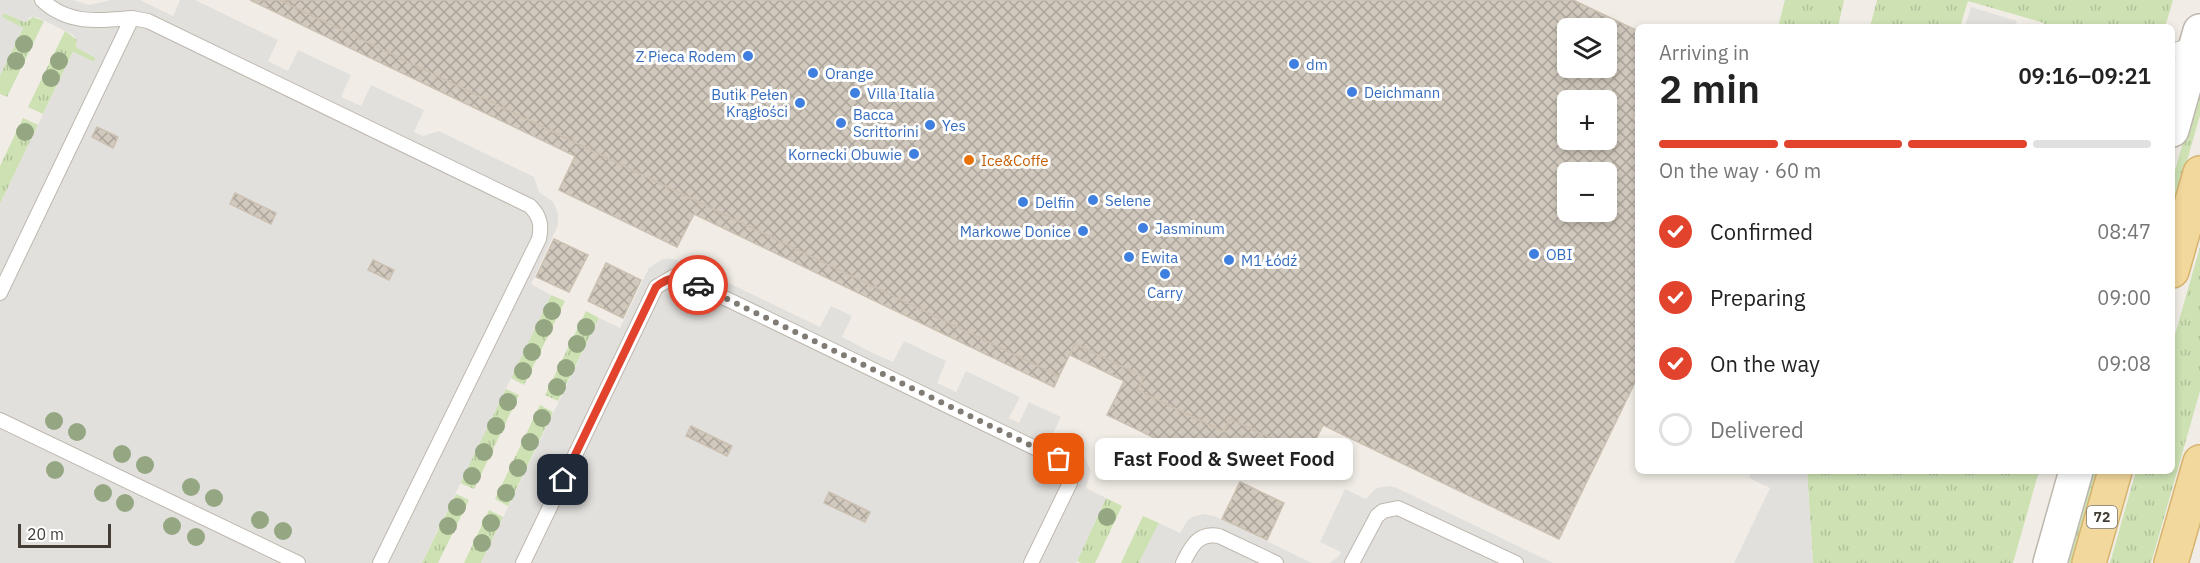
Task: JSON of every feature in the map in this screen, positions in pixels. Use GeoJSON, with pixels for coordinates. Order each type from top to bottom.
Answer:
{"type":"FeatureCollection","features":[{"type":"Feature","properties":{"kind":"main road"},"geometry":{"type":"LineString","coordinates":[[2175,260],[2200,172]]}},
{"type":"Feature","properties":{"kind":"main road"},"geometry":{"type":"LineString","coordinates":[[2171,563],[2200,462]]}},
{"type":"Feature","properties":{"kind":"main road","name":"72"},"geometry":{"type":"LineString","coordinates":[[2089,563],[2114,474]]}},
{"type":"Feature","properties":{"kind":"street"},"geometry":{"type":"LineString","coordinates":[[2175,115],[2190,42]]}},
{"type":"Feature","properties":{"kind":"street"},"geometry":{"type":"LineString","coordinates":[[2050,563],[2075,474]]}},
{"type":"Feature","properties":{"kind":"lane"},"geometry":{"type":"LineString","coordinates":[[42,0],[51,7],[80,20],[132,18],[148,21],[524,202],[535,211],[541,229],[538,239],[380,563]]}},
{"type":"Feature","properties":{"kind":"lane"},"geometry":{"type":"LineString","coordinates":[[0,293],[132,18]]}},
{"type":"Feature","properties":{"kind":"lane"},"geometry":{"type":"LineString","coordinates":[[524,563],[656,287],[667,279],[679,277],[1064,462],[1070,471],[1070,483],[1031,563]]}},
{"type":"Feature","properties":{"kind":"lane"},"geometry":{"type":"LineString","coordinates":[[0,420],[298,563]]}},
{"type":"Feature","properties":{"kind":"lane"},"geometry":{"type":"LineString","coordinates":[[1352,563],[1377,516],[1383,511],[1398,508],[1516,563]]}},
{"type":"Feature","properties":{"kind":"lane"},"geometry":{"type":"LineString","coordinates":[[1183,563],[1188,551],[1198,539],[1211,534],[1276,563]]}},
{"type":"Feature","properties":{"kind":"green space"},"geometry":{"type":"Polygon","coordinates":[[[1785,0],[1844,0],[1839,24],[1779,24],[1785,0]]]}},
{"type":"Feature","properties":{"kind":"green space"},"geometry":{"type":"Polygon","coordinates":[[[1877,0],[2173,0],[2166,24],[2044,24],[1968,1],[1961,24],[1871,24],[1877,0]]]}},
{"type":"Feature","properties":{"kind":"green space"},"geometry":{"type":"Polygon","coordinates":[[[4,13],[25,22],[33,17],[44,21],[7,97],[0,94],[0,75],[23,28],[1,17],[4,13]]]}},
{"type":"Feature","properties":{"kind":"green space"},"geometry":{"type":"Polygon","coordinates":[[[65,31],[77,40],[76,47],[96,58],[94,62],[73,52],[43,114],[28,107],[65,31]]]}},
{"type":"Feature","properties":{"kind":"green space"},"geometry":{"type":"Polygon","coordinates":[[[2200,83],[2200,115],[2175,203],[2175,170],[2200,83]]]}},
{"type":"Feature","properties":{"kind":"green space"},"geometry":{"type":"Polygon","coordinates":[[[23,118],[38,125],[0,204],[0,166],[23,118]]]}},
{"type":"Feature","properties":{"kind":"green space"},"geometry":{"type":"Polygon","coordinates":[[[2200,247],[2200,391],[2151,563],[2110,563],[2135,474],[2175,474],[2175,334],[2200,247]]]}},
{"type":"Feature","properties":{"kind":"green space"},"geometry":{"type":"Polygon","coordinates":[[[551,295],[565,301],[524,385],[511,378],[551,295]]]}},
{"type":"Feature","properties":{"kind":"green space"},"geometry":{"type":"Polygon","coordinates":[[[586,311],[599,318],[558,401],[545,395],[586,311]]]}},
{"type":"Feature","properties":{"kind":"green space"},"geometry":{"type":"Polygon","coordinates":[[[506,389],[519,395],[474,489],[460,483],[506,389]]]}},
{"type":"Feature","properties":{"kind":"green space"},"geometry":{"type":"Polygon","coordinates":[[[540,405],[553,412],[508,506],[495,499],[540,405]]]}},
{"type":"Feature","properties":{"kind":"green space"},"geometry":{"type":"Polygon","coordinates":[[[1807,474],[2038,474],[2013,563],[1813,563],[1807,474]]]}},
{"type":"Feature","properties":{"kind":"green space"},"geometry":{"type":"Polygon","coordinates":[[[2089,474],[2098,474],[2073,563],[2064,563],[2089,474]]]}},
{"type":"Feature","properties":{"kind":"green space"},"geometry":{"type":"Polygon","coordinates":[[[456,494],[469,500],[438,563],[422,563],[456,494]]]}},
{"type":"Feature","properties":{"kind":"green space"},"geometry":{"type":"Polygon","coordinates":[[[1106,498],[1122,506],[1095,563],[1081,563],[1077,561],[1106,498]]]}},
{"type":"Feature","properties":{"kind":"green space"},"geometry":{"type":"Polygon","coordinates":[[[489,510],[503,517],[481,563],[464,563],[489,510]]]}},
{"type":"Feature","properties":{"kind":"green space"},"geometry":{"type":"Polygon","coordinates":[[[1143,516],[1159,523],[1139,563],[1121,563],[1143,516]]]}},
{"type":"Feature","properties":{"kind":"shaded area"},"geometry":{"type":"Polygon","coordinates":[[[0,0],[73,0],[89,5],[111,0],[140,0],[173,16],[180,0],[195,0],[278,40],[268,61],[288,71],[298,50],[351,75],[341,97],[361,106],[371,85],[424,110],[414,132],[423,136],[439,131],[534,177],[539,192],[553,202],[558,213],[558,225],[531,284],[551,295],[422,563],[0,563],[0,204],[73,52],[94,62],[96,58],[76,47],[77,40],[73,35],[37,17],[30,17],[25,22],[4,13],[2,17],[23,28],[0,75],[0,0]]]}},
{"type":"Feature","properties":{"kind":"shaded area"},"geometry":{"type":"Polygon","coordinates":[[[1971,7],[2017,21],[2016,24],[1966,24],[1971,7]]]}},
{"type":"Feature","properties":{"kind":"shaded area"},"geometry":{"type":"Polygon","coordinates":[[[668,258],[685,262],[820,327],[831,306],[852,316],[842,337],[873,353],[893,362],[904,341],[946,361],[937,383],[956,392],[966,371],[1020,397],[1009,418],[1019,423],[1029,402],[1061,417],[1051,438],[1084,456],[1091,471],[1086,488],[1106,498],[1076,563],[481,563],[599,318],[620,328],[649,268],[668,258]]]}},
{"type":"Feature","properties":{"kind":"shaded area"},"geometry":{"type":"Polygon","coordinates":[[[1751,474],[1807,474],[1813,563],[1734,563],[1770,488],[1749,478],[1751,474]]]}},
{"type":"Feature","properties":{"kind":"shaded area"},"geometry":{"type":"Polygon","coordinates":[[[1390,486],[1553,563],[1329,563],[1341,552],[1320,542],[1345,489],[1366,499],[1376,488],[1390,486]]]}},
{"type":"Feature","properties":{"kind":"shaded area"},"geometry":{"type":"Polygon","coordinates":[[[1203,514],[1214,516],[1312,563],[1139,563],[1159,523],[1180,533],[1187,521],[1203,514]]]}},
{"type":"Feature","properties":{"kind":"building"},"geometry":{"type":"Polygon","coordinates":[[[250,0],[280,0],[1059,376],[1054,387],[694,214],[677,247],[559,190],[575,156],[250,0]]]}},
{"type":"Feature","properties":{"kind":"building","name":"M1 Łódź"},"geometry":{"type":"Polygon","coordinates":[[[280,0],[1573,0],[1611,18],[1557,18],[1557,78],[1617,78],[1617,21],[1635,30],[1635,115],[1633,119],[1635,120],[1635,382],[1559,539],[1323,425],[1308,456],[1230,419],[1224,432],[1137,390],[1144,377],[1075,344],[1059,376],[280,0]]]}},
{"type":"Feature","properties":{"kind":"building"},"geometry":{"type":"Polygon","coordinates":[[[97,127],[118,137],[113,148],[92,137],[97,127]]]}},
{"type":"Feature","properties":{"kind":"building"},"geometry":{"type":"Polygon","coordinates":[[[235,193],[276,213],[271,224],[230,204],[235,193]]]}},
{"type":"Feature","properties":{"kind":"building"},"geometry":{"type":"Polygon","coordinates":[[[554,239],[588,255],[569,292],[536,277],[554,239]]]}},
{"type":"Feature","properties":{"kind":"building"},"geometry":{"type":"Polygon","coordinates":[[[373,260],[394,270],[389,280],[368,270],[373,260]]]}},
{"type":"Feature","properties":{"kind":"building"},"geometry":{"type":"Polygon","coordinates":[[[606,263],[641,280],[623,318],[588,301],[606,263]]]}},
{"type":"Feature","properties":{"kind":"building"},"geometry":{"type":"Polygon","coordinates":[[[1075,344],[1144,377],[1137,390],[1224,432],[1230,419],[1308,456],[1303,467],[1240,437],[1223,471],[1107,415],[1124,381],[1070,355],[1075,344]]]}},
{"type":"Feature","properties":{"kind":"building"},"geometry":{"type":"Polygon","coordinates":[[[691,426],[732,446],[727,456],[686,436],[691,426]]]}},
{"type":"Feature","properties":{"kind":"building"},"geometry":{"type":"Polygon","coordinates":[[[1240,482],[1284,503],[1267,540],[1222,519],[1240,482]]]}},
{"type":"Feature","properties":{"kind":"building"},"geometry":{"type":"Polygon","coordinates":[[[829,492],[870,512],[865,522],[824,503],[829,492]]]}},
{"type":"Feature","properties":{"kind":"way so far"},"geometry":{"type":"LineString","coordinates":[[698,285],[1059,459]]}},
{"type":"Feature","properties":{"kind":"place","name":"Z Pieca Rodem"},"geometry":{"type":"Point","coordinates":[748,56]}},
{"type":"Feature","properties":{"kind":"place","name":"dm"},"geometry":{"type":"Point","coordinates":[1294,64]}},
{"type":"Feature","properties":{"kind":"place","name":"Orange"},"geometry":{"type":"Point","coordinates":[813,73]}},
{"type":"Feature","properties":{"kind":"place","name":"Deichmann"},"geometry":{"type":"Point","coordinates":[1352,92]}},
{"type":"Feature","properties":{"kind":"place","name":"Villa Italia"},"geometry":{"type":"Point","coordinates":[855,93]}},
{"type":"Feature","properties":{"kind":"place","name":"Butik Pełen Krągłości"},"geometry":{"type":"Point","coordinates":[800,103]}},
{"type":"Feature","properties":{"kind":"place","name":"Bacca Scrittorini"},"geometry":{"type":"Point","coordinates":[841,123]}},
{"type":"Feature","properties":{"kind":"place","name":"Yes"},"geometry":{"type":"Point","coordinates":[930,125]}},
{"type":"Feature","properties":{"kind":"place","name":"Kornecki Obuwie"},"geometry":{"type":"Point","coordinates":[914,154]}},
{"type":"Feature","properties":{"kind":"place","name":"Ice&Coffe"},"geometry":{"type":"Point","coordinates":[969,160]}},
{"type":"Feature","properties":{"kind":"place","name":"Selene"},"geometry":{"type":"Point","coordinates":[1093,200]}},
{"type":"Feature","properties":{"kind":"place","name":"Delfin"},"geometry":{"type":"Point","coordinates":[1023,202]}},
{"type":"Feature","properties":{"kind":"place","name":"Jasminum"},"geometry":{"type":"Point","coordinates":[1143,228]}},
{"type":"Feature","properties":{"kind":"place","name":"Markowe Donice"},"geometry":{"type":"Point","coordinates":[1083,231]}},
{"type":"Feature","properties":{"kind":"place","name":"OBI"},"geometry":{"type":"Point","coordinates":[1534,254]}},
{"type":"Feature","properties":{"kind":"place","name":"Ewita"},"geometry":{"type":"Point","coordinates":[1129,257]}},
{"type":"Feature","properties":{"kind":"place","name":"M1 Łódź"},"geometry":{"type":"Point","coordinates":[1229,260]}},
{"type":"Feature","properties":{"kind":"place","name":"Carry"},"geometry":{"type":"Point","coordinates":[1165,274]}},
{"type":"Feature","properties":{"kind":"place","name":"Fast Food & Sweet Food"},"geometry":{"type":"Point","coordinates":[1059,459]}},
{"type":"Feature","properties":{"kind":"route"},"geometry":{"type":"LineString","coordinates":[[563,480],[656,287],[673,277],[679,277],[698,285]]}}]}
